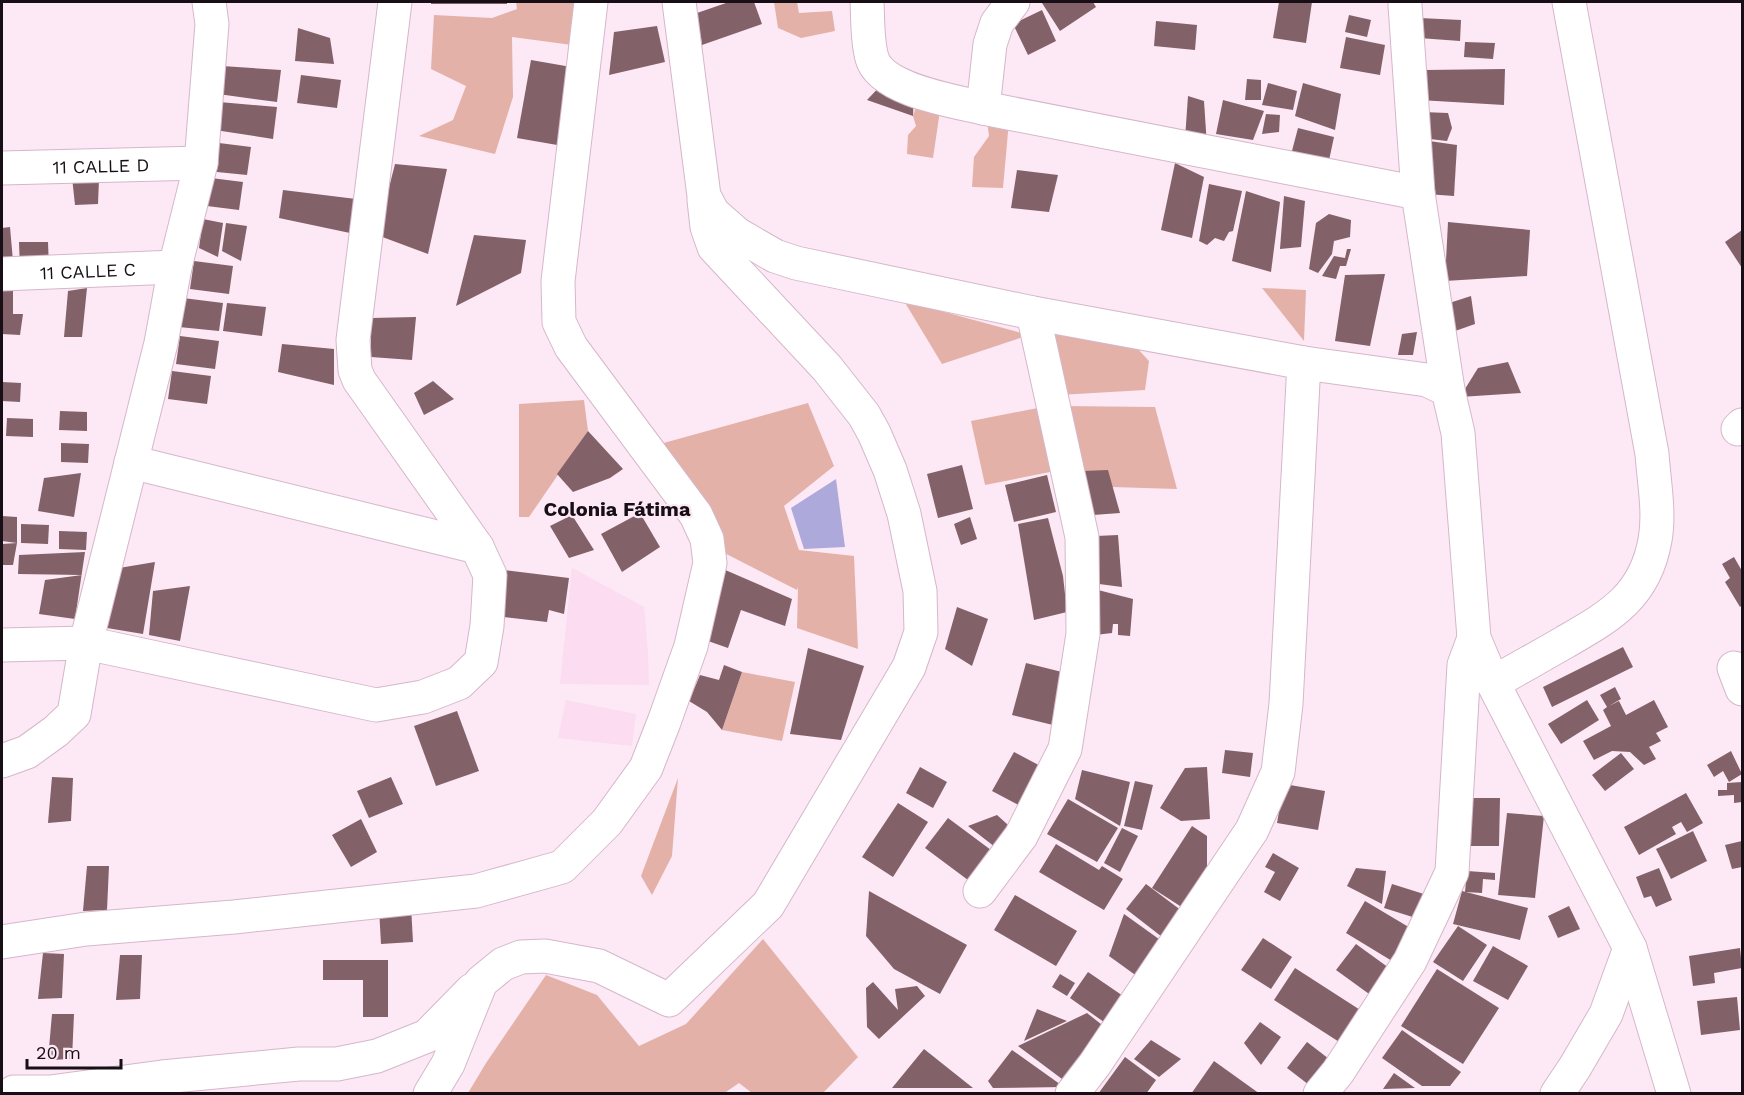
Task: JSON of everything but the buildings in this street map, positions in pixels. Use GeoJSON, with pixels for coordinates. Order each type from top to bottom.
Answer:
{"type":"FeatureCollection","features":[{"type":"Feature","properties":{"kind":"street"},"geometry":{"type":"LineString","coordinates":[[2,761],[27,752],[56,731],[74,714],[86,644],[161,343],[175,267],[201,163],[212,24],[209,2]]}},
{"type":"Feature","properties":{"kind":"street"},"geometry":{"type":"LineString","coordinates":[[2,645],[86,644],[376,705],[423,697],[459,683],[481,662],[487,626],[490,575],[477,547],[359,380],[355,370],[353,340],[395,2]]}},
{"type":"Feature","properties":{"kind":"street"},"geometry":{"type":"LineString","coordinates":[[2,942],[86,929],[234,917],[476,891],[562,867],[607,822],[646,768],[691,646],[710,563],[708,539],[696,516],[571,347],[559,322],[558,281],[591,2]]}},
{"type":"Feature","properties":{"kind":"street"},"geometry":{"type":"LineString","coordinates":[[14,1092],[50,1092],[162,1077],[299,1064],[337,1064],[377,1056],[427,1036],[481,982],[503,964],[521,957],[545,956],[599,966],[669,1000],[768,905],[909,667],[921,632],[920,591],[904,514],[890,470],[864,415],[827,368],[714,247],[708,227],[679,2]]}},
{"type":"Feature","properties":{"kind":"street"},"geometry":{"type":"LineString","coordinates":[[867,2],[872,57],[878,71],[930,96],[1418,194]]}},
{"type":"Feature","properties":{"kind":"street"},"geometry":{"type":"LineString","coordinates":[[983,108],[990,44],[997,23],[1013,2]]}},
{"type":"Feature","properties":{"kind":"street"},"geometry":{"type":"LineString","coordinates":[[1493,683],[1608,617],[1635,589],[1645,572],[1656,539],[1652,454],[1569,2]]}},
{"type":"Feature","properties":{"kind":"street"},"geometry":{"type":"LineString","coordinates":[[1406,3],[1418,194],[1448,390],[1458,433],[1474,638],[1493,683],[1630,948],[1674,1094]]}},
{"type":"Feature","properties":{"kind":"street","name":"11 CALLE D"},"geometry":{"type":"LineString","coordinates":[[2,168],[201,163]]}},
{"type":"Feature","properties":{"kind":"street"},"geometry":{"type":"LineString","coordinates":[[704,196],[713,213],[737,234],[775,256],[796,263],[1033,313],[1304,363],[1427,380],[1448,390]]}},
{"type":"Feature","properties":{"kind":"street","name":"11 CALLE C"},"geometry":{"type":"LineString","coordinates":[[2,274],[175,267]]}},
{"type":"Feature","properties":{"kind":"street"},"geometry":{"type":"LineString","coordinates":[[980,891],[1021,836],[1065,749],[1083,634],[1082,537],[1033,313]]}},
{"type":"Feature","properties":{"kind":"street"},"geometry":{"type":"LineString","coordinates":[[1072,1094],[1095,1064],[1252,830],[1278,772],[1286,704],[1304,363]]}},
{"type":"Feature","properties":{"kind":"street"},"geometry":{"type":"LineString","coordinates":[[131,462],[477,547]]}},
{"type":"Feature","properties":{"kind":"street"},"geometry":{"type":"LineString","coordinates":[[1320,1094],[1338,1072],[1410,961],[1452,872],[1464,665],[1474,638]]}},
{"type":"Feature","properties":{"kind":"street"},"geometry":{"type":"LineString","coordinates":[[1557,1094],[1606,1014],[1630,948]]}},
{"type":"Feature","properties":{"kind":"street"},"geometry":{"type":"LineString","coordinates":[[430,1094],[448,1064],[481,982]]}},
{"type":"Feature","properties":{"kind":"shaded area"},"geometry":{"type":"Polygon","coordinates":[[[516,2],[596,2],[587,47],[512,37],[513,97],[495,154],[419,136],[453,120],[466,86],[431,69],[434,15],[492,18],[517,9],[516,2]]]}},
{"type":"Feature","properties":{"kind":"shaded area"},"geometry":{"type":"Polygon","coordinates":[[[774,2],[797,2],[799,13],[832,11],[835,31],[801,38],[778,28],[774,2]]]}},
{"type":"Feature","properties":{"kind":"shaded area"},"geometry":{"type":"Polygon","coordinates":[[[920,95],[941,104],[933,158],[907,154],[908,135],[916,126],[913,116],[920,95]]]}},
{"type":"Feature","properties":{"kind":"shaded area"},"geometry":{"type":"Polygon","coordinates":[[[986,113],[1009,121],[1003,188],[972,187],[974,157],[989,136],[986,113]]]}},
{"type":"Feature","properties":{"kind":"shaded area"},"geometry":{"type":"Polygon","coordinates":[[[1262,288],[1306,290],[1304,341],[1262,288]]]}},
{"type":"Feature","properties":{"kind":"shaded area"},"geometry":{"type":"Polygon","coordinates":[[[904,301],[1029,335],[942,364],[904,301]]]}},
{"type":"Feature","properties":{"kind":"shaded area"},"geometry":{"type":"Polygon","coordinates":[[[1040,321],[1125,335],[1149,361],[1145,390],[1059,395],[1040,321]]]}},
{"type":"Feature","properties":{"kind":"shaded area"},"geometry":{"type":"Polygon","coordinates":[[[584,400],[588,431],[529,517],[519,517],[519,404],[584,400]]]}},
{"type":"Feature","properties":{"kind":"shaded area"},"geometry":{"type":"Polygon","coordinates":[[[808,403],[834,466],[784,506],[799,550],[854,556],[858,649],[797,628],[798,587],[797,590],[699,540],[660,444],[808,403]]]}},
{"type":"Feature","properties":{"kind":"shaded area"},"geometry":{"type":"Polygon","coordinates":[[[1048,406],[1060,470],[985,485],[971,421],[1048,406]]]}},
{"type":"Feature","properties":{"kind":"shaded area"},"geometry":{"type":"Polygon","coordinates":[[[1060,406],[1155,407],[1177,489],[1080,486],[1060,406]]]}},
{"type":"Feature","properties":{"kind":"shaded area"},"geometry":{"type":"Polygon","coordinates":[[[836,479],[845,547],[804,549],[791,508],[836,479]]]}},
{"type":"Feature","properties":{"kind":"shaded area"},"geometry":{"type":"Polygon","coordinates":[[[572,568],[644,607],[649,685],[560,684],[572,568]]]}},
{"type":"Feature","properties":{"kind":"shaded area"},"geometry":{"type":"Polygon","coordinates":[[[742,672],[795,682],[782,741],[722,730],[742,672]]]}},
{"type":"Feature","properties":{"kind":"shaded area"},"geometry":{"type":"Polygon","coordinates":[[[566,700],[636,714],[632,746],[558,738],[566,700]]]}},
{"type":"Feature","properties":{"kind":"shaded area"},"geometry":{"type":"Polygon","coordinates":[[[678,778],[672,856],[652,895],[641,876],[678,778]]]}},
{"type":"Feature","properties":{"kind":"shaded area"},"geometry":{"type":"Polygon","coordinates":[[[763,939],[858,1057],[823,1093],[752,1093],[739,1083],[723,1094],[468,1093],[546,975],[597,995],[639,1046],[686,1024],[763,939]]]}},
{"type":"Feature","properties":{"kind":"district","name":"Colonia Fátima"},"geometry":{"type":"Point","coordinates":[617,509]}}]}
